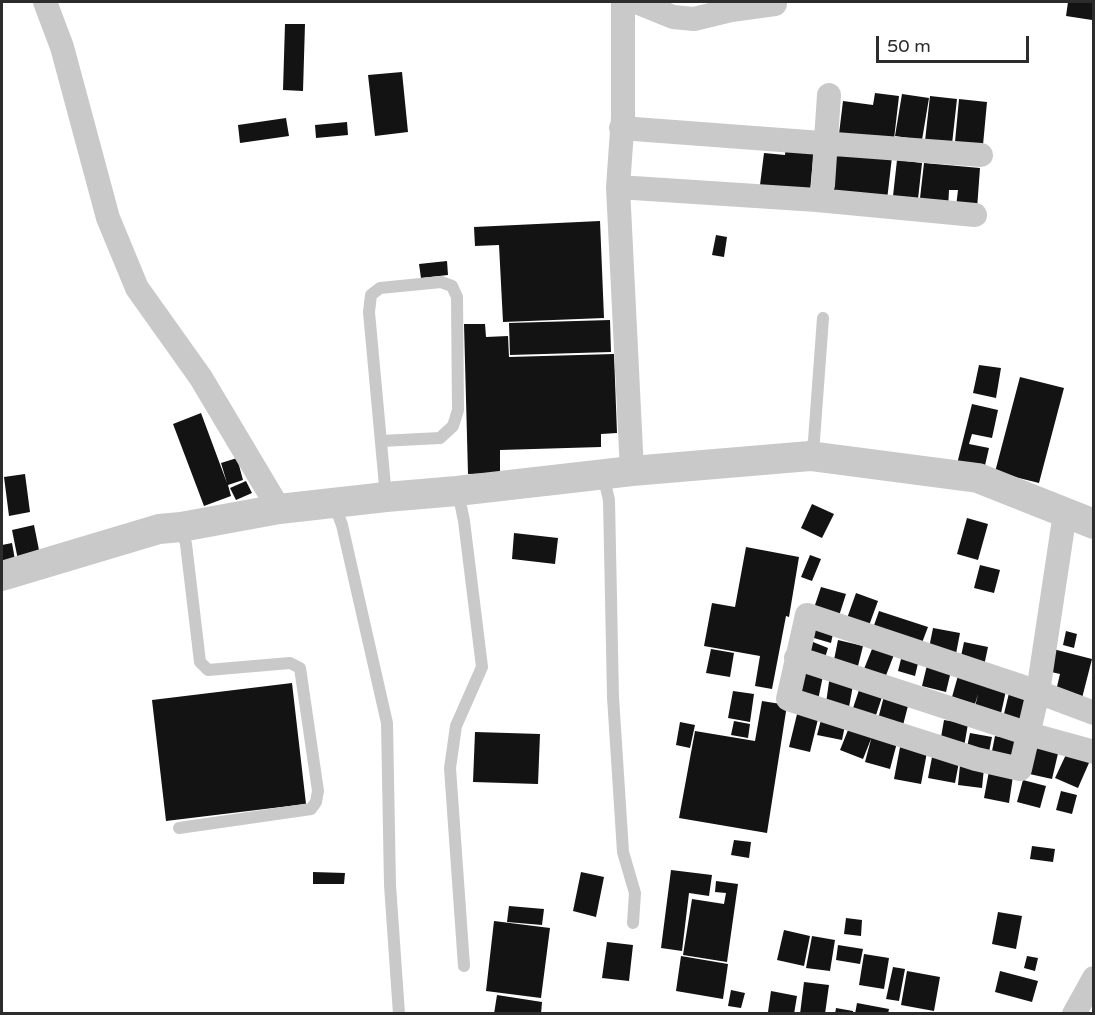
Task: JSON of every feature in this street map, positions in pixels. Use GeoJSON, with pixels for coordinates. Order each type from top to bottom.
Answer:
{"type":"FeatureCollection","features":[{"type":"Feature","properties":{"kind":"street"},"geometry":{"type":"LineString","coordinates":[[45,2],[62,47],[108,218],[137,288],[201,378],[279,509]]}},
{"type":"Feature","properties":{"kind":"street"},"geometry":{"type":"LineString","coordinates":[[617,473],[618,187],[623,2]]}},
{"type":"Feature","properties":{"kind":"street"},"geometry":{"type":"LineString","coordinates":[[636,2],[673,17],[694,19],[731,10],[775,4]]}},
{"type":"Feature","properties":{"kind":"street"},"geometry":{"type":"LineString","coordinates":[[823,185],[829,95]]}},
{"type":"Feature","properties":{"kind":"street"},"geometry":{"type":"LineString","coordinates":[[621,128],[981,155]]}},
{"type":"Feature","properties":{"kind":"street"},"geometry":{"type":"LineString","coordinates":[[618,187],[817,200],[975,214]]}},
{"type":"Feature","properties":{"kind":"street"},"geometry":{"type":"LineString","coordinates":[[2,576],[159,529],[279,509],[617,473],[810,456],[978,478],[1094,524]]}},
{"type":"Feature","properties":{"kind":"street"},"geometry":{"type":"LineString","coordinates":[[1065,513],[1038,692],[1020,768],[976,759],[788,699],[807,615],[1038,692],[1094,713]]}},
{"type":"Feature","properties":{"kind":"street"},"geometry":{"type":"LineString","coordinates":[[796,658],[1029,734],[1094,752]]}},
{"type":"Feature","properties":{"kind":"street"},"geometry":{"type":"LineString","coordinates":[[1074,1014],[1094,978]]}},
{"type":"Feature","properties":{"kind":"lane"},"geometry":{"type":"LineString","coordinates":[[381,441],[440,438],[453,426],[458,410],[457,297],[452,286],[441,282],[380,288],[371,295],[369,312],[381,441],[387,496]]}},
{"type":"Feature","properties":{"kind":"lane"},"geometry":{"type":"LineString","coordinates":[[810,456],[814,440],[823,318]]}},
{"type":"Feature","properties":{"kind":"lane"},"geometry":{"type":"LineString","coordinates":[[617,473],[609,500],[613,697],[623,852],[635,893],[633,923]]}},
{"type":"Feature","properties":{"kind":"lane"},"geometry":{"type":"LineString","coordinates":[[458,491],[464,521],[482,667],[456,726],[450,768],[464,966]]}},
{"type":"Feature","properties":{"kind":"lane"},"geometry":{"type":"LineString","coordinates":[[334,504],[342,525],[387,723],[390,885],[399,1014]]}},
{"type":"Feature","properties":{"kind":"lane"},"geometry":{"type":"LineString","coordinates":[[179,828],[310,809],[316,802],[318,791],[300,668],[290,663],[208,669],[200,662],[186,544],[181,527]]}},
{"type":"Feature","properties":{"kind":"building"},"geometry":{"type":"Polygon","coordinates":[[[1068,2],[1094,2],[1092,20],[1066,16],[1068,2]]]}},
{"type":"Feature","properties":{"kind":"building"},"geometry":{"type":"Polygon","coordinates":[[[285,24],[305,24],[303,91],[283,90],[285,24]]]}},
{"type":"Feature","properties":{"kind":"building"},"geometry":{"type":"Polygon","coordinates":[[[402,72],[408,132],[375,136],[368,75],[402,72]]]}},
{"type":"Feature","properties":{"kind":"building"},"geometry":{"type":"Polygon","coordinates":[[[875,93],[899,96],[894,139],[839,134],[843,101],[873,105],[875,93]]]}},
{"type":"Feature","properties":{"kind":"building"},"geometry":{"type":"Polygon","coordinates":[[[902,94],[929,98],[922,140],[895,136],[902,94]]]}},
{"type":"Feature","properties":{"kind":"building"},"geometry":{"type":"Polygon","coordinates":[[[930,96],[957,99],[952,144],[925,141],[930,96]]]}},
{"type":"Feature","properties":{"kind":"building"},"geometry":{"type":"Polygon","coordinates":[[[959,99],[987,102],[983,145],[955,142],[959,99]]]}},
{"type":"Feature","properties":{"kind":"building"},"geometry":{"type":"Polygon","coordinates":[[[286,118],[289,136],[240,143],[238,125],[286,118]]]}},
{"type":"Feature","properties":{"kind":"building"},"geometry":{"type":"Polygon","coordinates":[[[347,122],[348,135],[316,138],[315,125],[347,122]]]}},
{"type":"Feature","properties":{"kind":"building"},"geometry":{"type":"Polygon","coordinates":[[[786,146],[814,150],[810,191],[760,185],[764,153],[785,155],[786,146]]]}},
{"type":"Feature","properties":{"kind":"building"},"geometry":{"type":"Polygon","coordinates":[[[833,150],[892,157],[887,200],[828,194],[833,150]]]}},
{"type":"Feature","properties":{"kind":"building"},"geometry":{"type":"Polygon","coordinates":[[[897,160],[922,163],[917,208],[892,205],[897,160]]]}},
{"type":"Feature","properties":{"kind":"building"},"geometry":{"type":"Polygon","coordinates":[[[924,163],[980,168],[977,209],[956,207],[958,190],[949,190],[948,210],[919,207],[924,163]]]}},
{"type":"Feature","properties":{"kind":"building"},"geometry":{"type":"Polygon","coordinates":[[[600,221],[604,318],[503,322],[499,245],[475,246],[474,227],[600,221]]]}},
{"type":"Feature","properties":{"kind":"building"},"geometry":{"type":"Polygon","coordinates":[[[716,235],[727,237],[724,257],[712,255],[716,235]]]}},
{"type":"Feature","properties":{"kind":"building"},"geometry":{"type":"Polygon","coordinates":[[[447,261],[448,275],[421,278],[419,264],[447,261]]]}},
{"type":"Feature","properties":{"kind":"building"},"geometry":{"type":"Polygon","coordinates":[[[610,320],[611,352],[510,355],[509,323],[610,320]]]}},
{"type":"Feature","properties":{"kind":"building"},"geometry":{"type":"Polygon","coordinates":[[[464,324],[485,324],[486,337],[508,336],[509,357],[614,354],[617,433],[601,434],[601,447],[500,450],[500,473],[468,474],[464,324]]]}},
{"type":"Feature","properties":{"kind":"building"},"geometry":{"type":"Polygon","coordinates":[[[979,365],[1001,368],[996,398],[973,393],[979,365]]]}},
{"type":"Feature","properties":{"kind":"building"},"geometry":{"type":"Polygon","coordinates":[[[1020,377],[1064,388],[1039,483],[995,472],[1020,377]]]}},
{"type":"Feature","properties":{"kind":"building"},"geometry":{"type":"Polygon","coordinates":[[[972,404],[998,410],[992,438],[972,434],[969,444],[989,448],[983,474],[956,468],[972,404]]]}},
{"type":"Feature","properties":{"kind":"building"},"geometry":{"type":"Polygon","coordinates":[[[201,413],[227,483],[221,463],[237,458],[243,480],[228,485],[231,496],[204,506],[173,424],[201,413]]]}},
{"type":"Feature","properties":{"kind":"building"},"geometry":{"type":"Polygon","coordinates":[[[25,474],[30,512],[9,516],[4,477],[25,474]]]}},
{"type":"Feature","properties":{"kind":"building"},"geometry":{"type":"Polygon","coordinates":[[[246,481],[252,493],[236,500],[230,488],[246,481]]]}},
{"type":"Feature","properties":{"kind":"building"},"geometry":{"type":"Polygon","coordinates":[[[812,504],[834,514],[822,538],[801,528],[812,504]]]}},
{"type":"Feature","properties":{"kind":"building"},"geometry":{"type":"Polygon","coordinates":[[[967,518],[988,524],[978,560],[957,554],[967,518]]]}},
{"type":"Feature","properties":{"kind":"building"},"geometry":{"type":"Polygon","coordinates":[[[34,525],[40,555],[18,560],[12,530],[34,525]]]}},
{"type":"Feature","properties":{"kind":"building"},"geometry":{"type":"Polygon","coordinates":[[[514,533],[558,538],[555,564],[512,559],[514,533]]]}},
{"type":"Feature","properties":{"kind":"building"},"geometry":{"type":"Polygon","coordinates":[[[12,543],[15,560],[2,563],[2,545],[12,543]]]}},
{"type":"Feature","properties":{"kind":"building"},"geometry":{"type":"Polygon","coordinates":[[[746,547],[799,557],[789,617],[786,616],[772,689],[755,686],[760,656],[704,646],[712,603],[735,607],[746,547]]]}},
{"type":"Feature","properties":{"kind":"building"},"geometry":{"type":"Polygon","coordinates":[[[810,555],[821,559],[812,581],[801,577],[810,555]]]}},
{"type":"Feature","properties":{"kind":"building"},"geometry":{"type":"Polygon","coordinates":[[[980,565],[1000,570],[994,593],[974,588],[980,565]]]}},
{"type":"Feature","properties":{"kind":"building"},"geometry":{"type":"Polygon","coordinates":[[[821,587],[846,594],[838,619],[813,611],[821,587]]]}},
{"type":"Feature","properties":{"kind":"building"},"geometry":{"type":"Polygon","coordinates":[[[856,593],[878,601],[867,631],[845,624],[856,593]]]}},
{"type":"Feature","properties":{"kind":"building"},"geometry":{"type":"Polygon","coordinates":[[[879,611],[928,627],[920,648],[872,631],[879,611]]]}},
{"type":"Feature","properties":{"kind":"building"},"geometry":{"type":"Polygon","coordinates":[[[810,623],[834,629],[831,643],[807,636],[810,623]]]}},
{"type":"Feature","properties":{"kind":"building"},"geometry":{"type":"Polygon","coordinates":[[[933,628],[960,633],[955,659],[928,653],[933,628]]]}},
{"type":"Feature","properties":{"kind":"building"},"geometry":{"type":"Polygon","coordinates":[[[1066,631],[1077,634],[1074,648],[1063,645],[1066,631]]]}},
{"type":"Feature","properties":{"kind":"building"},"geometry":{"type":"Polygon","coordinates":[[[808,640],[828,648],[824,661],[803,653],[808,640]]]}},
{"type":"Feature","properties":{"kind":"building"},"geometry":{"type":"Polygon","coordinates":[[[838,640],[863,646],[857,670],[833,665],[838,640]]]}},
{"type":"Feature","properties":{"kind":"building"},"geometry":{"type":"Polygon","coordinates":[[[964,642],[988,647],[984,666],[960,661],[964,642]]]}},
{"type":"Feature","properties":{"kind":"building"},"geometry":{"type":"Polygon","coordinates":[[[874,644],[895,652],[885,678],[864,669],[874,644]]]}},
{"type":"Feature","properties":{"kind":"building"},"geometry":{"type":"Polygon","coordinates":[[[711,649],[734,653],[730,677],[706,673],[711,649]]]}},
{"type":"Feature","properties":{"kind":"building"},"geometry":{"type":"Polygon","coordinates":[[[1053,649],[1092,659],[1081,702],[1055,695],[1060,674],[1047,671],[1053,649]]]}},
{"type":"Feature","properties":{"kind":"building"},"geometry":{"type":"Polygon","coordinates":[[[902,655],[919,659],[915,676],[898,671],[902,655]]]}},
{"type":"Feature","properties":{"kind":"building"},"geometry":{"type":"Polygon","coordinates":[[[928,661],[952,667],[946,692],[922,686],[928,661]]]}},
{"type":"Feature","properties":{"kind":"building"},"geometry":{"type":"Polygon","coordinates":[[[798,666],[824,671],[818,700],[793,695],[798,666]]]}},
{"type":"Feature","properties":{"kind":"building"},"geometry":{"type":"Polygon","coordinates":[[[959,672],[1007,686],[1000,718],[974,711],[978,694],[975,704],[952,697],[959,672]]]}},
{"type":"Feature","properties":{"kind":"building"},"geometry":{"type":"Polygon","coordinates":[[[830,675],[854,680],[849,707],[826,703],[830,675]]]}},
{"type":"Feature","properties":{"kind":"building"},"geometry":{"type":"Polygon","coordinates":[[[292,683],[306,804],[166,821],[152,700],[292,683]]]}},
{"type":"Feature","properties":{"kind":"building"},"geometry":{"type":"Polygon","coordinates":[[[1010,689],[1033,695],[1024,728],[1002,722],[1010,689]]]}},
{"type":"Feature","properties":{"kind":"building"},"geometry":{"type":"Polygon","coordinates":[[[859,690],[882,697],[874,721],[851,714],[859,690]]]}},
{"type":"Feature","properties":{"kind":"building"},"geometry":{"type":"Polygon","coordinates":[[[733,691],[754,694],[750,722],[728,718],[733,691]]]}},
{"type":"Feature","properties":{"kind":"building"},"geometry":{"type":"Polygon","coordinates":[[[884,696],[909,702],[902,729],[877,723],[884,696]]]}},
{"type":"Feature","properties":{"kind":"building"},"geometry":{"type":"Polygon","coordinates":[[[762,701],[787,705],[767,833],[679,818],[695,731],[755,741],[762,701]]]}},
{"type":"Feature","properties":{"kind":"building"},"geometry":{"type":"Polygon","coordinates":[[[798,710],[819,715],[810,752],[789,747],[798,710]]]}},
{"type":"Feature","properties":{"kind":"building"},"geometry":{"type":"Polygon","coordinates":[[[822,716],[846,721],[842,740],[817,735],[822,716]]]}},
{"type":"Feature","properties":{"kind":"building"},"geometry":{"type":"Polygon","coordinates":[[[944,720],[968,724],[964,747],[940,743],[944,720]]]}},
{"type":"Feature","properties":{"kind":"building"},"geometry":{"type":"Polygon","coordinates":[[[734,721],[750,724],[748,738],[731,735],[734,721]]]}},
{"type":"Feature","properties":{"kind":"building"},"geometry":{"type":"Polygon","coordinates":[[[680,722],[695,725],[690,748],[676,745],[680,722]]]}},
{"type":"Feature","properties":{"kind":"building"},"geometry":{"type":"Polygon","coordinates":[[[850,725],[873,734],[863,759],[840,750],[850,725]]]}},
{"type":"Feature","properties":{"kind":"building"},"geometry":{"type":"Polygon","coordinates":[[[475,732],[540,734],[538,784],[473,782],[475,732]]]}},
{"type":"Feature","properties":{"kind":"building"},"geometry":{"type":"Polygon","coordinates":[[[873,732],[898,739],[890,769],[865,762],[873,732]]]}},
{"type":"Feature","properties":{"kind":"building"},"geometry":{"type":"Polygon","coordinates":[[[970,733],[992,737],[988,757],[966,752],[970,733]]]}},
{"type":"Feature","properties":{"kind":"building"},"geometry":{"type":"Polygon","coordinates":[[[995,736],[1017,740],[1013,760],[991,756],[995,736]]]}},
{"type":"Feature","properties":{"kind":"building"},"geometry":{"type":"Polygon","coordinates":[[[1033,738],[1060,745],[1052,779],[1025,773],[1033,738]]]}},
{"type":"Feature","properties":{"kind":"building"},"geometry":{"type":"Polygon","coordinates":[[[901,742],[928,747],[921,784],[894,779],[901,742]]]}},
{"type":"Feature","properties":{"kind":"building"},"geometry":{"type":"Polygon","coordinates":[[[1070,746],[1092,756],[1078,788],[1055,778],[1070,746]]]}},
{"type":"Feature","properties":{"kind":"building"},"geometry":{"type":"Polygon","coordinates":[[[932,757],[959,762],[955,783],[928,778],[932,757]]]}},
{"type":"Feature","properties":{"kind":"building"},"geometry":{"type":"Polygon","coordinates":[[[960,765],[984,768],[982,788],[958,785],[960,765]]]}},
{"type":"Feature","properties":{"kind":"building"},"geometry":{"type":"Polygon","coordinates":[[[989,771],[1013,776],[1009,803],[984,798],[989,771]]]}},
{"type":"Feature","properties":{"kind":"building"},"geometry":{"type":"Polygon","coordinates":[[[1023,780],[1046,786],[1040,808],[1017,802],[1023,780]]]}},
{"type":"Feature","properties":{"kind":"building"},"geometry":{"type":"Polygon","coordinates":[[[1061,791],[1077,795],[1072,814],[1056,810],[1061,791]]]}},
{"type":"Feature","properties":{"kind":"building"},"geometry":{"type":"Polygon","coordinates":[[[734,840],[751,842],[749,858],[731,855],[734,840]]]}},
{"type":"Feature","properties":{"kind":"building"},"geometry":{"type":"Polygon","coordinates":[[[1032,846],[1055,849],[1053,862],[1030,859],[1032,846]]]}},
{"type":"Feature","properties":{"kind":"building"},"geometry":{"type":"Polygon","coordinates":[[[671,870],[712,875],[709,896],[689,893],[682,951],[661,948],[671,870]]]}},
{"type":"Feature","properties":{"kind":"building"},"geometry":{"type":"Polygon","coordinates":[[[313,872],[345,873],[344,884],[313,884],[313,872]]]}},
{"type":"Feature","properties":{"kind":"building"},"geometry":{"type":"Polygon","coordinates":[[[581,872],[604,877],[596,917],[573,911],[581,872]]]}},
{"type":"Feature","properties":{"kind":"building"},"geometry":{"type":"Polygon","coordinates":[[[716,881],[738,884],[727,962],[683,955],[692,899],[724,904],[726,893],[715,892],[716,881]]]}},
{"type":"Feature","properties":{"kind":"building"},"geometry":{"type":"Polygon","coordinates":[[[509,906],[544,909],[542,925],[507,922],[509,906]]]}},
{"type":"Feature","properties":{"kind":"building"},"geometry":{"type":"Polygon","coordinates":[[[998,912],[1022,916],[1016,949],[992,944],[998,912]]]}},
{"type":"Feature","properties":{"kind":"building"},"geometry":{"type":"Polygon","coordinates":[[[846,918],[862,920],[861,936],[844,934],[846,918]]]}},
{"type":"Feature","properties":{"kind":"building"},"geometry":{"type":"Polygon","coordinates":[[[494,921],[550,928],[541,998],[486,991],[494,921]]]}},
{"type":"Feature","properties":{"kind":"building"},"geometry":{"type":"Polygon","coordinates":[[[784,930],[810,936],[804,966],[777,960],[784,930]]]}},
{"type":"Feature","properties":{"kind":"building"},"geometry":{"type":"Polygon","coordinates":[[[812,936],[835,940],[830,971],[806,968],[812,936]]]}},
{"type":"Feature","properties":{"kind":"building"},"geometry":{"type":"Polygon","coordinates":[[[607,942],[633,945],[629,981],[602,978],[607,942]]]}},
{"type":"Feature","properties":{"kind":"building"},"geometry":{"type":"Polygon","coordinates":[[[838,945],[863,949],[860,964],[836,960],[838,945]]]}},
{"type":"Feature","properties":{"kind":"building"},"geometry":{"type":"Polygon","coordinates":[[[864,954],[889,958],[884,989],[859,985],[864,954]]]}},
{"type":"Feature","properties":{"kind":"building"},"geometry":{"type":"Polygon","coordinates":[[[681,956],[728,964],[723,999],[676,991],[681,956]]]}},
{"type":"Feature","properties":{"kind":"building"},"geometry":{"type":"Polygon","coordinates":[[[1027,956],[1038,958],[1035,971],[1024,968],[1027,956]]]}},
{"type":"Feature","properties":{"kind":"building"},"geometry":{"type":"Polygon","coordinates":[[[893,967],[905,969],[899,1001],[886,999],[893,967]]]}},
{"type":"Feature","properties":{"kind":"building"},"geometry":{"type":"Polygon","coordinates":[[[907,971],[940,977],[934,1011],[901,1005],[907,971]]]}},
{"type":"Feature","properties":{"kind":"building"},"geometry":{"type":"Polygon","coordinates":[[[1000,971],[1038,981],[1032,1002],[995,992],[1000,971]]]}},
{"type":"Feature","properties":{"kind":"building"},"geometry":{"type":"Polygon","coordinates":[[[804,982],[829,985],[825,1014],[800,1014],[804,982]]]}},
{"type":"Feature","properties":{"kind":"building"},"geometry":{"type":"Polygon","coordinates":[[[731,990],[745,993],[741,1008],[728,1006],[731,990]]]}},
{"type":"Feature","properties":{"kind":"building"},"geometry":{"type":"Polygon","coordinates":[[[771,991],[797,996],[794,1014],[768,1012],[771,991]]]}},
{"type":"Feature","properties":{"kind":"building"},"geometry":{"type":"Polygon","coordinates":[[[497,995],[542,1002],[541,1014],[494,1014],[497,995]]]}},
{"type":"Feature","properties":{"kind":"building"},"geometry":{"type":"Polygon","coordinates":[[[857,1003],[889,1009],[888,1014],[855,1014],[857,1003]]]}},
{"type":"Feature","properties":{"kind":"building"},"geometry":{"type":"Polygon","coordinates":[[[836,1008],[853,1011],[853,1014],[835,1014],[836,1008]]]}}]}
